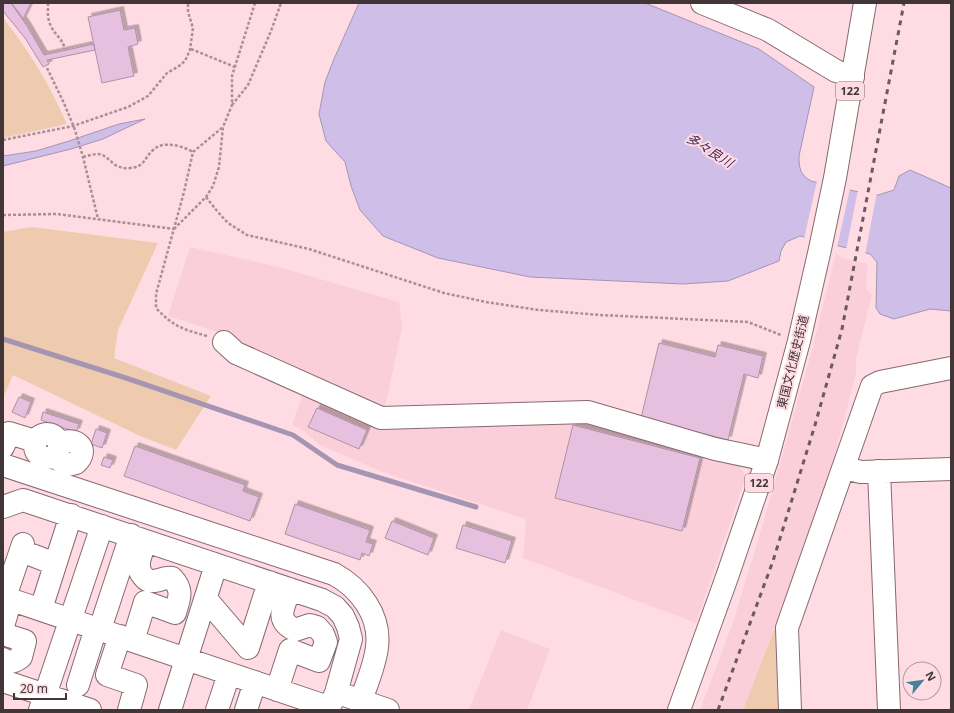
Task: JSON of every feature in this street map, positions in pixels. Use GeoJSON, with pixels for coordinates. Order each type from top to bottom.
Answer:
{"type":"FeatureCollection","features":[{"type":"Feature","properties":{"kind":"main road"},"geometry":{"type":"LineString","coordinates":[[702,3],[768,30],[836,72],[853,77]]}},
{"type":"Feature","properties":{"kind":"main road","name":"東国文化歴史街道"},"geometry":{"type":"LineString","coordinates":[[679,710],[767,460],[799,341],[835,178],[865,3]]}},
{"type":"Feature","properties":{"kind":"main road"},"geometry":{"type":"LineString","coordinates":[[224,342],[236,353],[381,418],[588,412],[715,449],[767,460]]}},
{"type":"Feature","properties":{"kind":"main road"},"geometry":{"type":"LineString","coordinates":[[790,710],[787,628],[872,386],[880,382],[951,368]]}},
{"type":"Feature","properties":{"kind":"main road"},"geometry":{"type":"LineString","coordinates":[[3,447],[9,433],[51,460],[334,574],[345,580],[365,601],[373,613],[376,626],[378,645],[374,663],[361,700]]}},
{"type":"Feature","properties":{"kind":"main road"},"geometry":{"type":"LineString","coordinates":[[3,465],[51,460]]}},
{"type":"Feature","properties":{"kind":"main road"},"geometry":{"type":"LineString","coordinates":[[844,468],[861,472],[951,469]]}},
{"type":"Feature","properties":{"kind":"main road"},"geometry":{"type":"LineString","coordinates":[[879,471],[889,710]]}},
{"type":"Feature","properties":{"kind":"main road"},"geometry":{"type":"LineString","coordinates":[[3,506],[23,500],[290,589],[322,600],[335,607],[343,616],[351,639],[330,704]]}},
{"type":"Feature","properties":{"kind":"main road"},"geometry":{"type":"LineString","coordinates":[[41,609],[71,515]]}},
{"type":"Feature","properties":{"kind":"main road"},"geometry":{"type":"LineString","coordinates":[[43,703],[102,526]]}},
{"type":"Feature","properties":{"kind":"main road"},"geometry":{"type":"LineString","coordinates":[[78,685],[112,634],[145,602],[175,613],[180,595],[180,588],[172,578],[166,577],[152,582],[146,580],[140,573],[138,565],[139,538]]}},
{"type":"Feature","properties":{"kind":"main road"},"geometry":{"type":"LineString","coordinates":[[129,710],[136,685],[107,675],[112,634],[139,538]]}},
{"type":"Feature","properties":{"kind":"main road"},"geometry":{"type":"LineString","coordinates":[[3,626],[6,598],[19,554],[55,564]]}},
{"type":"Feature","properties":{"kind":"main road"},"geometry":{"type":"LineString","coordinates":[[170,710],[216,565]]}},
{"type":"Feature","properties":{"kind":"main road"},"geometry":{"type":"LineString","coordinates":[[206,599],[248,648],[269,582]]}},
{"type":"Feature","properties":{"kind":"main road"},"geometry":{"type":"LineString","coordinates":[[277,690],[290,650],[319,661],[326,642],[323,634],[317,627],[310,625],[295,630],[283,621],[282,613],[290,589]]}},
{"type":"Feature","properties":{"kind":"main road"},"geometry":{"type":"LineString","coordinates":[[6,598],[277,690],[330,704],[361,700],[388,710]]}},
{"type":"Feature","properties":{"kind":"main road"},"geometry":{"type":"LineString","coordinates":[[3,634],[26,641],[21,658],[12,662],[8,662],[3,659]]}},
{"type":"Feature","properties":{"kind":"main road"},"geometry":{"type":"LineString","coordinates":[[217,710],[229,674]]}},
{"type":"Feature","properties":{"kind":"main road"},"geometry":{"type":"LineString","coordinates":[[3,681],[43,703],[90,710]]}},
{"type":"Feature","properties":{"kind":"main road"},"geometry":{"type":"LineString","coordinates":[[246,710],[255,682]]}},
{"type":"Feature","properties":{"kind":"path"},"geometry":{"type":"LineString","coordinates":[[48,3],[48,19],[53,30],[63,41],[65,48]]}},
{"type":"Feature","properties":{"kind":"path"},"geometry":{"type":"LineString","coordinates":[[3,140],[73,126],[128,107],[148,96],[167,73],[185,61],[191,49],[193,28],[188,12],[188,3]]}},
{"type":"Feature","properties":{"kind":"path"},"geometry":{"type":"LineString","coordinates":[[232,105],[232,76],[254,3]]}},
{"type":"Feature","properties":{"kind":"path"},"geometry":{"type":"LineString","coordinates":[[174,229],[206,197],[213,186],[219,167],[223,127],[232,105],[248,85],[281,3]]}},
{"type":"Feature","properties":{"kind":"path"},"geometry":{"type":"LineString","coordinates":[[191,49],[235,67]]}},
{"type":"Feature","properties":{"kind":"path"},"geometry":{"type":"LineString","coordinates":[[47,68],[73,126],[83,158],[98,219]]}},
{"type":"Feature","properties":{"kind":"path"},"geometry":{"type":"LineString","coordinates":[[223,127],[193,152],[156,294],[156,308],[179,328],[224,342]]}},
{"type":"Feature","properties":{"kind":"path"},"geometry":{"type":"LineString","coordinates":[[83,158],[97,154],[102,155],[113,165],[130,168],[145,162],[154,148],[164,144],[193,152]]}},
{"type":"Feature","properties":{"kind":"path"},"geometry":{"type":"LineString","coordinates":[[206,197],[228,223],[247,235],[309,249],[347,260],[444,294],[539,310],[600,315],[748,322],[799,341]]}},
{"type":"Feature","properties":{"kind":"path"},"geometry":{"type":"LineString","coordinates":[[3,215],[57,214],[174,229]]}},
{"type":"Feature","properties":{"kind":"shaded area"},"geometry":{"type":"Polygon","coordinates":[[[3,18],[13,30],[39,69],[67,124],[3,138],[3,18]]]}},
{"type":"Feature","properties":{"kind":"shaded area"},"geometry":{"type":"Polygon","coordinates":[[[32,227],[158,243],[118,330],[114,358],[211,396],[176,450],[140,436],[13,375],[3,398],[3,232],[32,227]]]}},
{"type":"Feature","properties":{"kind":"shaded area"},"geometry":{"type":"Polygon","coordinates":[[[190,247],[279,267],[399,302],[402,328],[384,412],[236,345],[227,335],[168,316],[190,247]]]}},
{"type":"Feature","properties":{"kind":"shaded area"},"geometry":{"type":"Polygon","coordinates":[[[836,253],[843,258],[868,264],[866,288],[872,295],[856,359],[856,374],[832,464],[774,630],[743,710],[700,710],[733,622],[763,524],[812,350],[836,253]]]}},
{"type":"Feature","properties":{"kind":"shaded area"},"geometry":{"type":"Polygon","coordinates":[[[303,393],[381,428],[583,420],[737,463],[746,476],[696,623],[523,558],[526,519],[382,472],[320,445],[301,429],[292,425],[303,393]]]}},
{"type":"Feature","properties":{"kind":"shaded area"},"geometry":{"type":"Polygon","coordinates":[[[501,630],[550,649],[527,710],[469,710],[501,630]]]}},
{"type":"Feature","properties":{"kind":"shaded area"},"geometry":{"type":"Polygon","coordinates":[[[774,630],[778,631],[782,710],[743,710],[774,630]]]}},
{"type":"Feature","properties":{"kind":"water","name":"多々良川"},"geometry":{"type":"Polygon","coordinates":[[[359,3],[645,3],[759,49],[814,87],[799,156],[799,164],[802,174],[807,179],[854,191],[878,195],[894,190],[899,176],[910,170],[951,188],[951,311],[930,309],[894,319],[880,314],[876,308],[877,262],[870,254],[800,236],[786,242],[781,251],[779,261],[728,281],[683,284],[530,277],[438,258],[383,236],[360,210],[351,186],[345,162],[326,141],[319,114],[325,82],[359,3]]]}},
{"type":"Feature","properties":{"kind":"water"},"geometry":{"type":"Polygon","coordinates":[[[145,119],[103,139],[71,149],[3,166],[3,156],[36,151],[119,124],[145,119]]]}},
{"type":"Feature","properties":{"kind":"pier"},"geometry":{"type":"Polygon","coordinates":[[[817,181],[850,188],[837,248],[804,239],[817,181]]]}},
{"type":"Feature","properties":{"kind":"pier"},"geometry":{"type":"Polygon","coordinates":[[[858,190],[877,192],[865,255],[846,250],[858,190]]]}},
{"type":"Feature","properties":{"kind":"building"},"geometry":{"type":"Polygon","coordinates":[[[3,3],[11,3],[44,55],[94,44],[95,50],[47,60],[49,64],[43,67],[25,38],[3,11],[3,3]]]}},
{"type":"Feature","properties":{"kind":"building"},"geometry":{"type":"Polygon","coordinates":[[[11,3],[31,3],[23,19],[17,10],[11,3]]]}},
{"type":"Feature","properties":{"kind":"building"},"geometry":{"type":"Polygon","coordinates":[[[120,10],[124,30],[135,28],[138,44],[128,47],[134,76],[102,83],[88,17],[120,10]]]}},
{"type":"Feature","properties":{"kind":"building"},"geometry":{"type":"Polygon","coordinates":[[[659,343],[715,357],[718,345],[763,356],[758,378],[744,374],[728,440],[641,418],[659,343]]]}},
{"type":"Feature","properties":{"kind":"building"},"geometry":{"type":"Polygon","coordinates":[[[19,397],[31,402],[25,418],[12,412],[19,397]]]}},
{"type":"Feature","properties":{"kind":"building"},"geometry":{"type":"Polygon","coordinates":[[[317,408],[367,430],[359,449],[308,427],[317,408]]]}},
{"type":"Feature","properties":{"kind":"building"},"geometry":{"type":"Polygon","coordinates":[[[43,412],[79,424],[76,432],[41,420],[43,412]]]}},
{"type":"Feature","properties":{"kind":"building"},"geometry":{"type":"Polygon","coordinates":[[[573,425],[700,458],[682,531],[555,498],[573,425]]]}},
{"type":"Feature","properties":{"kind":"building"},"geometry":{"type":"Polygon","coordinates":[[[96,429],[107,433],[102,448],[91,444],[96,429]]]}},
{"type":"Feature","properties":{"kind":"building"},"geometry":{"type":"Polygon","coordinates":[[[135,446],[245,485],[243,491],[259,497],[250,521],[124,476],[135,446]]]}},
{"type":"Feature","properties":{"kind":"building"},"geometry":{"type":"Polygon","coordinates":[[[104,457],[113,460],[110,468],[101,465],[104,457]]]}},
{"type":"Feature","properties":{"kind":"building"},"geometry":{"type":"Polygon","coordinates":[[[295,504],[370,530],[366,542],[373,544],[369,556],[362,553],[360,560],[285,534],[295,504]]]}},
{"type":"Feature","properties":{"kind":"building"},"geometry":{"type":"Polygon","coordinates":[[[392,521],[434,538],[428,555],[385,538],[392,521]]]}},
{"type":"Feature","properties":{"kind":"building"},"geometry":{"type":"Polygon","coordinates":[[[463,525],[512,541],[505,563],[456,548],[463,525]]]}},
{"type":"Feature","properties":{"kind":"waterway"},"geometry":{"type":"LineString","coordinates":[[3,339],[126,378],[293,435],[337,465],[476,507]]}},
{"type":"Feature","properties":{"kind":"railway"},"geometry":{"type":"LineString","coordinates":[[718,710],[773,561],[815,425],[842,329],[904,3]]}}]}
